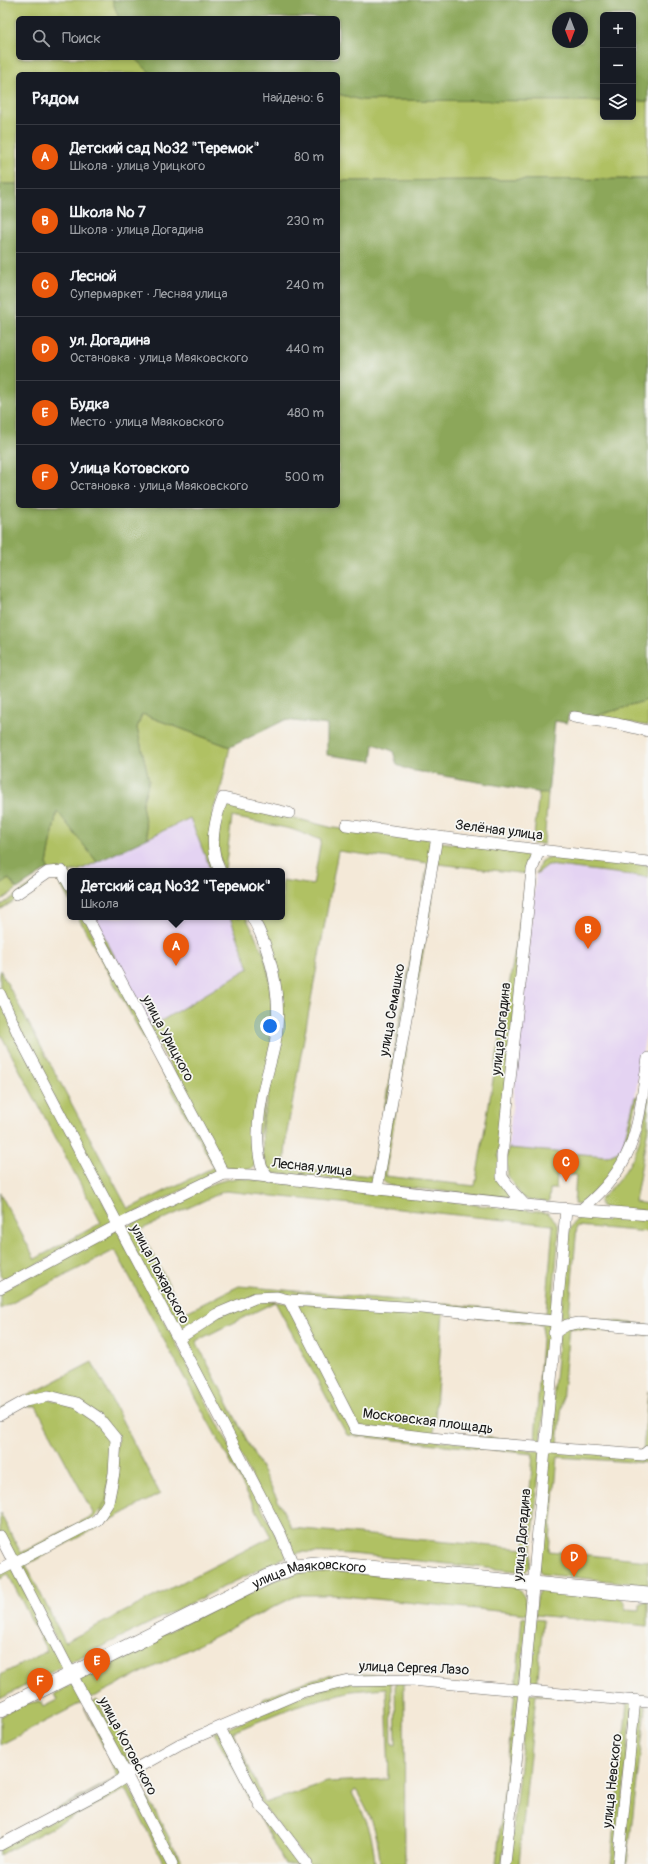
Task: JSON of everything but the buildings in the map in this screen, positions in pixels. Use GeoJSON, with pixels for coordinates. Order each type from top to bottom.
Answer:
{"type":"FeatureCollection","features":[{"type":"Feature","properties":{"kind":"main road","name":"улица Маяковского"},"geometry":{"type":"LineString","coordinates":[[0,1710],[268,1577],[294,1567],[328,1564],[648,1595]]}},
{"type":"Feature","properties":{"kind":"street"},"geometry":{"type":"LineString","coordinates":[[574,717],[618,724],[648,731]]}},
{"type":"Feature","properties":{"kind":"street"},"geometry":{"type":"LineString","coordinates":[[219,868],[213,850],[214,827],[223,798],[289,813]]}},
{"type":"Feature","properties":{"kind":"street","name":"Зелёная улица"},"geometry":{"type":"LineString","coordinates":[[346,825],[539,850],[648,862]]}},
{"type":"Feature","properties":{"kind":"street","name":"улица Семашко"},"geometry":{"type":"LineString","coordinates":[[377,1189],[437,837]]}},
{"type":"Feature","properties":{"kind":"street","name":"улица Догадина"},"geometry":{"type":"LineString","coordinates":[[525,1205],[513,1192],[502,1176],[502,1156],[532,870],[539,850]]}},
{"type":"Feature","properties":{"kind":"street"},"geometry":{"type":"LineString","coordinates":[[16,894],[48,872],[62,871],[67,880]]}},
{"type":"Feature","properties":{"kind":"street","name":"улица Урицкого"},"geometry":{"type":"LineString","coordinates":[[89,920],[224,1174]]}},
{"type":"Feature","properties":{"kind":"street"},"geometry":{"type":"LineString","coordinates":[[254,920],[260,930],[269,955],[277,1011],[277,1030],[264,1084],[259,1126],[259,1145],[262,1167],[269,1178]]}},
{"type":"Feature","properties":{"kind":"street","name":"улица Пожарского"},"geometry":{"type":"LineString","coordinates":[[0,994],[19,1036],[281,1535],[294,1567]]}},
{"type":"Feature","properties":{"kind":"street"},"geometry":{"type":"LineString","coordinates":[[583,1208],[614,1178],[631,1149],[638,1126],[648,1058]]}},
{"type":"Feature","properties":{"kind":"street"},"geometry":{"type":"LineString","coordinates":[[250,1175],[262,1167]]}},
{"type":"Feature","properties":{"kind":"street","name":"Лесная улица"},"geometry":{"type":"LineString","coordinates":[[1,1285],[118,1225],[224,1174],[250,1175],[566,1209],[583,1208],[648,1215]]}},
{"type":"Feature","properties":{"kind":"street","name":"улица Догадина"},"geometry":{"type":"LineString","coordinates":[[506,1864],[524,1690],[546,1448],[555,1321],[566,1209]]}},
{"type":"Feature","properties":{"kind":"street"},"geometry":{"type":"LineString","coordinates":[[178,1339],[217,1314],[255,1298],[277,1297],[289,1300],[421,1308],[555,1321]]}},
{"type":"Feature","properties":{"kind":"street","name":"Московская площадь"},"geometry":{"type":"LineString","coordinates":[[289,1300],[355,1429],[546,1448]]}},
{"type":"Feature","properties":{"kind":"street"},"geometry":{"type":"LineString","coordinates":[[554,1333],[567,1325],[578,1323],[648,1329]]}},
{"type":"Feature","properties":{"kind":"street"},"geometry":{"type":"LineString","coordinates":[[0,1415],[25,1401],[49,1396],[77,1403],[99,1418],[116,1439],[114,1473],[108,1503],[97,1520],[0,1570]]}},
{"type":"Feature","properties":{"kind":"street"},"geometry":{"type":"LineString","coordinates":[[546,1448],[643,1455],[648,1451]]}},
{"type":"Feature","properties":{"kind":"street","name":"улица Котовского"},"geometry":{"type":"LineString","coordinates":[[0,1536],[172,1864]]}},
{"type":"Feature","properties":{"kind":"street","name":"улица Сергея Лазо"},"geometry":{"type":"LineString","coordinates":[[0,1845],[108,1788],[121,1780],[126,1774],[180,1744],[302,1692],[349,1681],[411,1680],[648,1702]]}},
{"type":"Feature","properties":{"kind":"street","name":"улица Невского"},"geometry":{"type":"LineString","coordinates":[[618,1864],[635,1700]]}},
{"type":"Feature","properties":{"kind":"street"},"geometry":{"type":"LineString","coordinates":[[220,1728],[260,1805],[271,1816],[307,1864]]}},
{"type":"Feature","properties":{"kind":"shaded area"},"geometry":{"type":"Polygon","coordinates":[[[191,818],[210,868],[84,868],[191,818]]]}},
{"type":"Feature","properties":{"kind":"shaded area"},"geometry":{"type":"Polygon","coordinates":[[[548,865],[648,877],[648,1020],[635,1097],[622,1149],[607,1156],[508,1148],[536,874],[548,865]]]}},
{"type":"Feature","properties":{"kind":"shaded area"},"geometry":{"type":"Polygon","coordinates":[[[96,920],[231,920],[250,968],[151,1027],[96,920]]]}},
{"type":"Feature","properties":{"kind":"green space"},"geometry":{"type":"Polygon","coordinates":[[[0,0],[112,0],[118,16],[16,16],[16,60],[136,60],[150,72],[16,72],[16,184],[0,184],[0,0]]]}},
{"type":"Feature","properties":{"kind":"green space"},"geometry":{"type":"Polygon","coordinates":[[[112,0],[648,0],[648,101],[636,101],[636,12],[600,12],[600,101],[361,100],[340,95],[340,72],[150,72],[136,60],[340,60],[340,16],[118,16],[112,0]]]}},
{"type":"Feature","properties":{"kind":"green space"},"geometry":{"type":"Polygon","coordinates":[[[340,95],[361,100],[600,101],[600,120],[636,120],[636,101],[648,101],[648,179],[340,181],[340,95]]]}},
{"type":"Feature","properties":{"kind":"green space"},"geometry":{"type":"Polygon","coordinates":[[[648,179],[648,701],[595,716],[569,713],[567,723],[555,721],[548,794],[409,770],[397,765],[393,751],[374,744],[372,761],[327,755],[327,725],[285,720],[230,747],[142,714],[137,728],[149,780],[142,805],[148,838],[97,862],[57,811],[47,864],[48,869],[17,889],[9,879],[0,884],[0,184],[16,184],[16,508],[340,508],[340,181],[648,179]]]}},
{"type":"Feature","properties":{"kind":"green space"},"geometry":{"type":"Polygon","coordinates":[[[648,701],[648,726],[595,716],[648,701]]]}},
{"type":"Feature","properties":{"kind":"green space"},"geometry":{"type":"Polygon","coordinates":[[[142,714],[230,747],[220,793],[213,810],[216,868],[210,868],[190,818],[148,838],[142,805],[149,780],[137,728],[142,714]]]}},
{"type":"Feature","properties":{"kind":"green space"},"geometry":{"type":"Polygon","coordinates":[[[539,792],[548,794],[544,844],[533,844],[539,792]]]}},
{"type":"Feature","properties":{"kind":"green space"},"geometry":{"type":"Polygon","coordinates":[[[229,803],[236,803],[333,828],[433,839],[374,1179],[370,1183],[270,1173],[263,1156],[262,1125],[281,1030],[258,920],[285,920],[285,880],[313,885],[321,840],[291,829],[232,817],[225,868],[222,868],[217,836],[220,820],[229,803]],[[338,851],[287,1132],[284,1168],[372,1176],[428,863],[338,851]]]}},
{"type":"Feature","properties":{"kind":"green space"},"geometry":{"type":"Polygon","coordinates":[[[57,810],[97,862],[84,868],[67,868],[67,878],[48,869],[47,865],[57,810]]]}},
{"type":"Feature","properties":{"kind":"green space"},"geometry":{"type":"Polygon","coordinates":[[[440,842],[533,854],[498,1156],[512,1198],[390,1186],[384,1182],[381,1177],[440,842]],[[438,864],[385,1176],[475,1186],[528,874],[438,864]]]}},
{"type":"Feature","properties":{"kind":"green space"},"geometry":{"type":"Polygon","coordinates":[[[564,857],[648,865],[648,877],[548,865],[536,874],[541,861],[547,858],[564,857]]]}},
{"type":"Feature","properties":{"kind":"green space"},"geometry":{"type":"Polygon","coordinates":[[[60,873],[67,886],[67,897],[55,875],[0,910],[0,906],[48,874],[60,873]]]}},
{"type":"Feature","properties":{"kind":"green space"},"geometry":{"type":"Polygon","coordinates":[[[9,879],[17,889],[0,901],[0,884],[9,879]]]}},
{"type":"Feature","properties":{"kind":"green space"},"geometry":{"type":"Polygon","coordinates":[[[80,920],[86,920],[216,1165],[217,1173],[119,1221],[21,1036],[0,989],[0,970],[128,1209],[214,1167],[80,920]]]}},
{"type":"Feature","properties":{"kind":"green space"},"geometry":{"type":"Polygon","coordinates":[[[92,920],[96,920],[151,1027],[249,968],[231,920],[247,920],[263,952],[269,978],[274,1027],[256,1164],[245,1170],[232,1169],[224,1165],[92,920]]]}},
{"type":"Feature","properties":{"kind":"green space"},"geometry":{"type":"Polygon","coordinates":[[[0,999],[114,1223],[5,1282],[0,1274],[0,1193],[35,1259],[101,1223],[0,1033],[0,999]]]}},
{"type":"Feature","properties":{"kind":"green space"},"geometry":{"type":"Polygon","coordinates":[[[648,1089],[648,1128],[635,1202],[648,1204],[648,1211],[606,1208],[601,1206],[599,1200],[619,1180],[634,1156],[643,1126],[648,1089]]]}},
{"type":"Feature","properties":{"kind":"green space"},"geometry":{"type":"Polygon","coordinates":[[[638,1096],[627,1145],[604,1183],[579,1205],[574,1204],[576,1175],[557,1174],[556,1189],[550,1189],[549,1202],[528,1200],[522,1197],[508,1176],[506,1159],[508,1148],[607,1156],[622,1149],[635,1097],[638,1096]]]}},
{"type":"Feature","properties":{"kind":"green space"},"geometry":{"type":"Polygon","coordinates":[[[238,1178],[548,1213],[558,1224],[559,1234],[551,1318],[255,1296],[179,1336],[123,1228],[215,1183],[238,1178]],[[225,1191],[140,1230],[184,1313],[239,1286],[546,1313],[553,1225],[225,1191]]]}},
{"type":"Feature","properties":{"kind":"green space"},"geometry":{"type":"Polygon","coordinates":[[[587,1213],[648,1220],[648,1232],[577,1226],[569,1316],[648,1325],[648,1335],[569,1328],[558,1445],[643,1452],[648,1391],[648,1463],[558,1457],[549,1551],[648,1561],[648,1585],[542,1574],[538,1568],[568,1235],[575,1221],[587,1213]]]}},
{"type":"Feature","properties":{"kind":"green space"},"geometry":{"type":"Polygon","coordinates":[[[117,1230],[287,1556],[68,1663],[18,1565],[99,1522],[118,1438],[100,1416],[49,1393],[0,1410],[92,1362],[160,1494],[26,1565],[65,1642],[271,1537],[115,1250],[0,1309],[0,1292],[117,1230]]]}},
{"type":"Feature","properties":{"kind":"green space"},"geometry":{"type":"Polygon","coordinates":[[[256,1300],[287,1303],[353,1431],[541,1451],[530,1567],[525,1572],[352,1554],[302,1552],[291,1555],[183,1341],[218,1316],[256,1300]],[[275,1302],[196,1341],[292,1528],[525,1549],[533,1454],[347,1435],[275,1302]]]}},
{"type":"Feature","properties":{"kind":"green space"},"geometry":{"type":"Polygon","coordinates":[[[293,1302],[420,1310],[551,1323],[541,1446],[357,1426],[293,1302]],[[443,1313],[434,1433],[535,1442],[543,1325],[443,1313]]]}},
{"type":"Feature","properties":{"kind":"green space"},"geometry":{"type":"Polygon","coordinates":[[[49,1399],[70,1405],[86,1412],[98,1422],[113,1439],[106,1501],[95,1518],[15,1559],[0,1531],[0,1513],[21,1553],[94,1515],[36,1406],[24,1406],[26,1403],[49,1399]]]}},
{"type":"Feature","properties":{"kind":"green space"},"geometry":{"type":"Polygon","coordinates":[[[12,1566],[63,1666],[0,1699],[0,1675],[47,1651],[8,1574],[0,1578],[0,1572],[12,1566]]]}},
{"type":"Feature","properties":{"kind":"green space"},"geometry":{"type":"Polygon","coordinates":[[[310,1569],[516,1587],[525,1599],[528,1614],[333,1595],[298,1595],[89,1699],[80,1683],[80,1675],[266,1583],[310,1569]]]}},
{"type":"Feature","properties":{"kind":"green space"},"geometry":{"type":"Polygon","coordinates":[[[541,1589],[619,1597],[625,1602],[625,1609],[640,1610],[640,1604],[648,1600],[648,1626],[535,1615],[537,1597],[541,1589]]]}},
{"type":"Feature","properties":{"kind":"green space"},"geometry":{"type":"Polygon","coordinates":[[[522,1617],[527,1618],[521,1688],[516,1688],[522,1617]]]}},
{"type":"Feature","properties":{"kind":"green space"},"geometry":{"type":"Polygon","coordinates":[[[534,1619],[543,1620],[537,1689],[528,1689],[534,1619]]]}},
{"type":"Feature","properties":{"kind":"green space"},"geometry":{"type":"Polygon","coordinates":[[[348,1673],[414,1678],[302,1691],[141,1764],[264,1704],[262,1699],[304,1682],[325,1676],[348,1673]]]}},
{"type":"Feature","properties":{"kind":"green space"},"geometry":{"type":"Polygon","coordinates":[[[391,1682],[392,1744],[396,1745],[395,1682],[512,1691],[404,1683],[405,1864],[380,1864],[376,1834],[366,1809],[356,1790],[352,1793],[362,1811],[371,1835],[375,1864],[309,1864],[262,1805],[224,1730],[302,1695],[350,1683],[391,1682]],[[386,1688],[351,1691],[296,1706],[233,1732],[265,1803],[327,1782],[389,1779],[386,1688]]]}},
{"type":"Feature","properties":{"kind":"green space"},"geometry":{"type":"Polygon","coordinates":[[[72,1684],[85,1701],[0,1745],[0,1716],[24,1704],[40,1701],[43,1707],[57,1700],[54,1694],[72,1684]]]}},
{"type":"Feature","properties":{"kind":"green space"},"geometry":{"type":"Polygon","coordinates":[[[515,1692],[520,1692],[502,1864],[496,1864],[515,1692]]]}},
{"type":"Feature","properties":{"kind":"green space"},"geometry":{"type":"Polygon","coordinates":[[[528,1693],[633,1702],[616,1864],[611,1864],[627,1703],[536,1695],[519,1864],[509,1864],[528,1693]]]}},
{"type":"Feature","properties":{"kind":"green space"},"geometry":{"type":"Polygon","coordinates":[[[97,1700],[111,1726],[114,1725],[125,1743],[121,1745],[133,1768],[128,1770],[92,1703],[97,1700]]]}},
{"type":"Feature","properties":{"kind":"green space"},"geometry":{"type":"Polygon","coordinates":[[[637,1703],[646,1707],[627,1864],[620,1864],[637,1703]]]}},
{"type":"Feature","properties":{"kind":"green space"},"geometry":{"type":"Polygon","coordinates":[[[84,1707],[122,1775],[0,1843],[0,1839],[118,1777],[84,1707]]]}},
{"type":"Feature","properties":{"kind":"green space"},"geometry":{"type":"Polygon","coordinates":[[[219,1731],[259,1806],[305,1864],[285,1864],[214,1733],[219,1731]]]}},
{"type":"Feature","properties":{"kind":"green space"},"geometry":{"type":"Polygon","coordinates":[[[134,1772],[183,1864],[175,1864],[130,1774],[134,1772]]]}},
{"type":"Feature","properties":{"kind":"green space"},"geometry":{"type":"Polygon","coordinates":[[[126,1780],[169,1864],[164,1864],[126,1789],[0,1855],[0,1848],[126,1780]]]}},
{"type":"Feature","properties":{"kind":"place","name":"Школа № 7"},"geometry":{"type":"Point","coordinates":[588,949]}},
{"type":"Feature","properties":{"kind":"place","name":"Детский сад №32 \"Теремок\""},"geometry":{"type":"Point","coordinates":[176,966]}},
{"type":"Feature","properties":{"kind":"place","name":"Лесной"},"geometry":{"type":"Point","coordinates":[566,1182]}},
{"type":"Feature","properties":{"kind":"place","name":"ул. Догадина"},"geometry":{"type":"Point","coordinates":[574,1577]}},
{"type":"Feature","properties":{"kind":"place","name":"Будка"},"geometry":{"type":"Point","coordinates":[97,1681]}},
{"type":"Feature","properties":{"kind":"place","name":"Улица Котовского"},"geometry":{"type":"Point","coordinates":[40,1701]}}]}
